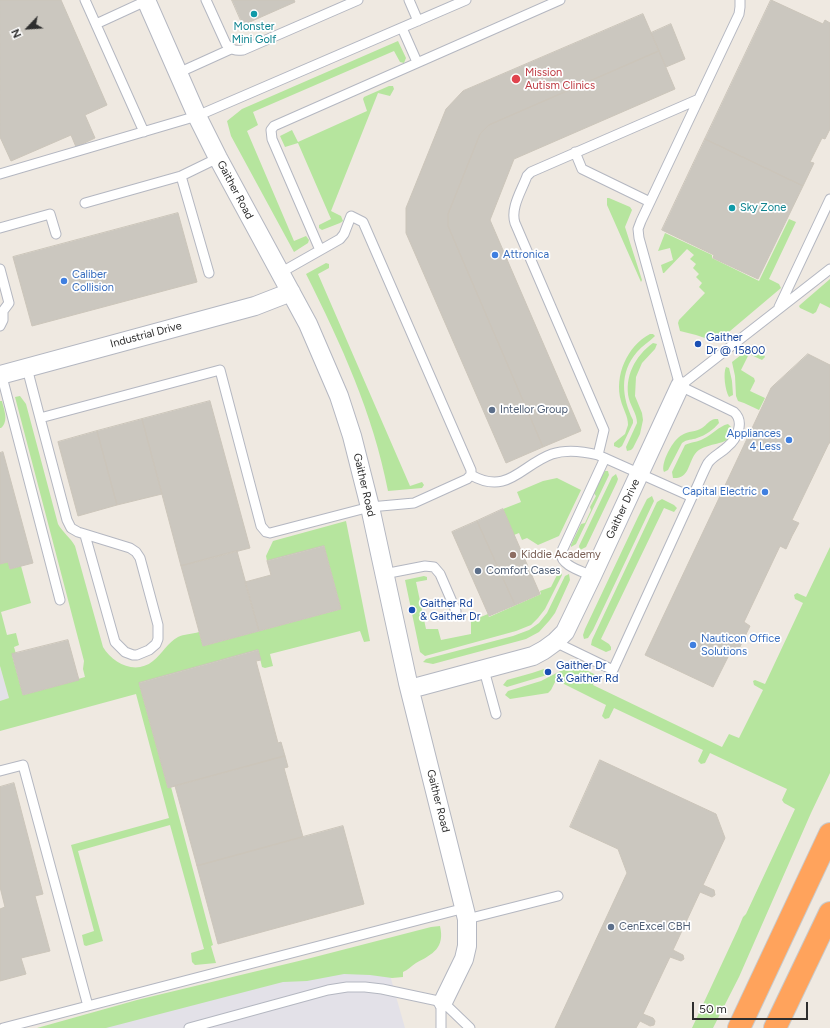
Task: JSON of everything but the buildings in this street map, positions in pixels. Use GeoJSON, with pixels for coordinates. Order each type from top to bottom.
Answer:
{"type":"FeatureCollection","features":[{"type":"Feature","properties":{"kind":"highway"},"geometry":{"type":"LineString","coordinates":[[739,1028],[830,834]]}},
{"type":"Feature","properties":{"kind":"highway"},"geometry":{"type":"LineString","coordinates":[[775,1028],[830,912]]}},
{"type":"Feature","properties":{"kind":"street","name":"Gaither Road"},"geometry":{"type":"LineString","coordinates":[[146,1],[197,116],[218,158],[291,292],[323,357],[339,396],[352,436],[370,508],[410,689],[466,913],[467,946],[464,959],[443,1002]]}},
{"type":"Feature","properties":{"kind":"street","name":"Industrial Drive"},"geometry":{"type":"LineString","coordinates":[[1,373],[27,368],[255,306],[291,292]]}},
{"type":"Feature","properties":{"kind":"street","name":"Gaither Drive"},"geometry":{"type":"LineString","coordinates":[[410,689],[533,656],[555,642],[568,626],[680,386]]}},
{"type":"Feature","properties":{"kind":"lane"},"geometry":{"type":"LineString","coordinates":[[85,0],[144,132]]}},
{"type":"Feature","properties":{"kind":"lane"},"geometry":{"type":"LineString","coordinates":[[206,0],[223,39],[231,49]]}},
{"type":"Feature","properties":{"kind":"lane"},"geometry":{"type":"LineString","coordinates":[[178,73],[231,49],[243,50],[358,0]]}},
{"type":"Feature","properties":{"kind":"lane"},"geometry":{"type":"LineString","coordinates":[[409,0],[418,21]]}},
{"type":"Feature","properties":{"kind":"lane"},"geometry":{"type":"LineString","coordinates":[[0,174],[197,116],[466,0]]}},
{"type":"Feature","properties":{"kind":"lane"},"geometry":{"type":"LineString","coordinates":[[320,250],[272,139],[271,130],[278,123],[560,0]]}},
{"type":"Feature","properties":{"kind":"lane"},"geometry":{"type":"LineString","coordinates":[[555,642],[613,670],[708,463],[731,444],[740,427],[737,415],[734,412],[680,386],[639,238],[639,225],[739,14],[740,0]]}},
{"type":"Feature","properties":{"kind":"lane"},"geometry":{"type":"LineString","coordinates":[[96,24],[146,1]]}},
{"type":"Feature","properties":{"kind":"lane"},"geometry":{"type":"LineString","coordinates":[[402,28],[417,62]]}},
{"type":"Feature","properties":{"kind":"lane"},"geometry":{"type":"LineString","coordinates":[[592,576],[564,563],[561,558],[561,553],[601,456],[604,430],[515,223],[513,216],[514,210],[529,174],[575,152],[699,98]]}},
{"type":"Feature","properties":{"kind":"lane"},"geometry":{"type":"LineString","coordinates":[[575,152],[582,169],[650,202]]}},
{"type":"Feature","properties":{"kind":"lane"},"geometry":{"type":"LineString","coordinates":[[85,203],[182,176],[218,158]]}},
{"type":"Feature","properties":{"kind":"lane"},"geometry":{"type":"LineString","coordinates":[[182,176],[209,273]]}},
{"type":"Feature","properties":{"kind":"lane"},"geometry":{"type":"LineString","coordinates":[[778,310],[830,199]]}},
{"type":"Feature","properties":{"kind":"lane"},"geometry":{"type":"LineString","coordinates":[[0,228],[50,214],[56,234]]}},
{"type":"Feature","properties":{"kind":"lane"},"geometry":{"type":"LineString","coordinates":[[280,273],[340,239],[344,234],[351,216],[363,222],[471,475]]}},
{"type":"Feature","properties":{"kind":"lane"},"geometry":{"type":"LineString","coordinates":[[0,269],[9,303],[3,311],[3,320],[0,326]]}},
{"type":"Feature","properties":{"kind":"lane"},"geometry":{"type":"LineString","coordinates":[[680,386],[830,269]]}},
{"type":"Feature","properties":{"kind":"lane"},"geometry":{"type":"LineString","coordinates":[[27,368],[68,524],[74,530],[85,535],[130,548],[139,555],[159,630],[156,644],[146,652],[137,655],[129,654],[121,649],[115,642],[85,535]]}},
{"type":"Feature","properties":{"kind":"lane"},"geometry":{"type":"LineString","coordinates":[[40,418],[220,370],[261,526],[266,532],[274,533],[370,508],[414,503],[467,479],[471,475]]}},
{"type":"Feature","properties":{"kind":"lane"},"geometry":{"type":"LineString","coordinates":[[1,373],[60,600]]}},
{"type":"Feature","properties":{"kind":"lane"},"geometry":{"type":"LineString","coordinates":[[471,475],[482,480],[498,482],[514,478],[543,458],[571,450],[586,451],[601,456],[692,497]]}},
{"type":"Feature","properties":{"kind":"lane"},"geometry":{"type":"LineString","coordinates":[[384,574],[425,566],[434,567],[440,574],[456,611]]}},
{"type":"Feature","properties":{"kind":"lane"},"geometry":{"type":"LineString","coordinates":[[484,670],[496,714]]}},
{"type":"Feature","properties":{"kind":"lane"},"geometry":{"type":"LineString","coordinates":[[0,771],[23,765],[88,1006]]}},
{"type":"Feature","properties":{"kind":"lane"},"geometry":{"type":"LineString","coordinates":[[4,1028],[466,913],[558,896]]}},
{"type":"Feature","properties":{"kind":"lane"},"geometry":{"type":"LineString","coordinates":[[189,1028],[328,990],[347,987],[382,989],[443,1002],[470,1028]]}},
{"type":"Feature","properties":{"kind":"lane"},"geometry":{"type":"LineString","coordinates":[[441,1028],[441,1009],[443,1002]]}},
{"type":"Feature","properties":{"kind":"shaded area"},"geometry":{"type":"Polygon","coordinates":[[[0,666],[9,698],[0,701],[0,666]]]}},
{"type":"Feature","properties":{"kind":"shaded area"},"geometry":{"type":"Polygon","coordinates":[[[382,947],[405,1028],[82,1028],[382,947]]]}},
{"type":"Feature","properties":{"kind":"green space"},"geometry":{"type":"Polygon","coordinates":[[[398,41],[406,58],[404,63],[400,62],[394,51],[253,112],[258,125],[247,131],[294,241],[306,236],[309,240],[308,243],[294,252],[231,136],[227,121],[242,109],[398,41]]]}},
{"type":"Feature","properties":{"kind":"green space"},"geometry":{"type":"Polygon","coordinates":[[[389,86],[393,86],[394,89],[390,96],[378,93],[331,211],[341,216],[343,221],[322,230],[319,228],[319,225],[331,219],[298,143],[285,147],[280,136],[292,130],[298,142],[367,111],[363,99],[364,97],[389,86]]]}},
{"type":"Feature","properties":{"kind":"green space"},"geometry":{"type":"Polygon","coordinates":[[[607,198],[630,207],[632,210],[625,227],[642,280],[641,282],[607,205],[607,198]]]}},
{"type":"Feature","properties":{"kind":"green space"},"geometry":{"type":"Polygon","coordinates":[[[789,219],[796,222],[769,279],[779,284],[781,288],[717,342],[680,331],[678,323],[679,320],[705,293],[699,287],[702,283],[696,277],[699,274],[693,268],[696,264],[690,259],[694,255],[687,249],[663,273],[661,265],[673,260],[670,248],[658,251],[665,233],[712,255],[712,258],[759,281],[789,219]]]}},
{"type":"Feature","properties":{"kind":"green space"},"geometry":{"type":"Polygon","coordinates":[[[326,263],[329,264],[329,268],[318,274],[410,486],[422,482],[424,485],[422,488],[388,491],[382,462],[365,407],[343,353],[306,274],[326,263]]]}},
{"type":"Feature","properties":{"kind":"green space"},"geometry":{"type":"Polygon","coordinates":[[[830,279],[830,308],[820,303],[816,312],[813,314],[800,308],[799,306],[801,304],[830,279]]]}},
{"type":"Feature","properties":{"kind":"green space"},"geometry":{"type":"Polygon","coordinates":[[[650,334],[655,336],[637,352],[627,368],[624,385],[626,403],[633,423],[622,446],[619,448],[614,446],[614,443],[625,434],[628,425],[619,391],[621,372],[624,363],[635,346],[650,334]]]}},
{"type":"Feature","properties":{"kind":"green space"},"geometry":{"type":"Polygon","coordinates":[[[653,343],[657,344],[655,349],[642,363],[636,377],[635,396],[642,413],[643,420],[640,434],[633,448],[627,451],[626,447],[637,423],[629,399],[628,383],[632,368],[636,361],[653,343]]]}},
{"type":"Feature","properties":{"kind":"green space"},"geometry":{"type":"Polygon","coordinates":[[[750,348],[763,353],[765,357],[762,360],[749,354],[741,370],[754,378],[755,381],[750,391],[765,398],[759,410],[738,401],[736,396],[735,376],[732,362],[750,348]]]}},
{"type":"Feature","properties":{"kind":"green space"},"geometry":{"type":"Polygon","coordinates":[[[726,367],[729,368],[732,381],[733,395],[729,397],[725,382],[726,367]]]}},
{"type":"Feature","properties":{"kind":"green space"},"geometry":{"type":"Polygon","coordinates":[[[20,396],[26,404],[58,524],[75,546],[103,647],[107,653],[125,666],[139,667],[146,665],[153,661],[174,639],[183,635],[199,632],[203,646],[341,609],[324,546],[267,561],[266,556],[273,541],[346,521],[370,641],[364,642],[360,631],[270,654],[273,666],[265,668],[262,667],[258,650],[139,683],[168,788],[171,787],[213,945],[211,946],[216,963],[195,965],[192,962],[191,953],[204,949],[170,825],[78,851],[103,941],[86,946],[84,945],[82,935],[94,931],[71,845],[169,818],[136,694],[0,731],[0,701],[9,698],[0,666],[0,564],[8,562],[10,569],[21,566],[31,603],[1,612],[7,635],[16,633],[19,645],[14,647],[16,654],[12,655],[23,695],[85,677],[83,669],[84,661],[15,397],[20,396]]]}},
{"type":"Feature","properties":{"kind":"green space"},"geometry":{"type":"Polygon","coordinates":[[[0,401],[2,401],[5,415],[5,422],[1,428],[0,428],[0,401]]]}},
{"type":"Feature","properties":{"kind":"green space"},"geometry":{"type":"Polygon","coordinates":[[[718,419],[719,423],[709,432],[700,437],[682,443],[668,470],[664,472],[664,463],[668,452],[678,437],[700,429],[711,420],[718,419]]]}},
{"type":"Feature","properties":{"kind":"green space"},"geometry":{"type":"Polygon","coordinates":[[[728,424],[732,428],[727,440],[705,447],[698,451],[685,473],[678,478],[673,478],[672,472],[685,445],[701,440],[728,424]]]}},
{"type":"Feature","properties":{"kind":"green space"},"geometry":{"type":"Polygon","coordinates":[[[605,471],[608,471],[609,475],[576,544],[571,547],[581,524],[585,523],[591,510],[590,507],[596,496],[593,492],[605,471]]]}},
{"type":"Feature","properties":{"kind":"green space"},"geometry":{"type":"Polygon","coordinates":[[[616,474],[618,479],[617,482],[586,547],[580,550],[579,546],[612,477],[616,474]]]}},
{"type":"Feature","properties":{"kind":"green space"},"geometry":{"type":"Polygon","coordinates":[[[557,478],[581,490],[559,536],[538,545],[527,538],[522,540],[519,533],[514,535],[503,509],[521,502],[517,492],[543,481],[557,478]]]}},
{"type":"Feature","properties":{"kind":"green space"},"geometry":{"type":"Polygon","coordinates":[[[652,496],[654,501],[593,630],[588,638],[584,639],[583,635],[585,629],[638,517],[647,499],[652,496]]]}},
{"type":"Feature","properties":{"kind":"green space"},"geometry":{"type":"Polygon","coordinates":[[[662,499],[677,508],[674,512],[664,508],[601,639],[611,647],[611,650],[606,652],[591,645],[592,640],[657,502],[662,499]]]}},
{"type":"Feature","properties":{"kind":"green space"},"geometry":{"type":"Polygon","coordinates":[[[830,547],[830,773],[739,977],[713,1028],[692,1028],[795,809],[784,803],[782,800],[787,789],[710,753],[705,763],[701,764],[698,761],[703,750],[614,708],[609,718],[605,719],[602,716],[606,705],[556,680],[548,693],[510,699],[505,695],[508,691],[541,681],[574,664],[596,675],[593,685],[722,747],[729,734],[739,738],[763,690],[754,685],[753,681],[755,680],[765,684],[803,603],[795,599],[794,595],[797,593],[806,597],[830,547]]]}},
{"type":"Feature","properties":{"kind":"green space"},"geometry":{"type":"Polygon","coordinates":[[[560,569],[562,575],[545,609],[531,625],[516,631],[425,656],[420,652],[405,580],[424,576],[427,577],[427,580],[416,582],[426,629],[438,629],[441,640],[471,634],[471,621],[488,614],[489,617],[541,594],[540,591],[551,587],[560,569]]]}},
{"type":"Feature","properties":{"kind":"green space"},"geometry":{"type":"Polygon","coordinates":[[[569,574],[570,580],[555,613],[539,632],[526,639],[433,664],[423,662],[426,659],[513,636],[529,630],[539,623],[547,613],[565,576],[569,574]]]}},
{"type":"Feature","properties":{"kind":"green space"},"geometry":{"type":"Polygon","coordinates":[[[544,669],[547,675],[507,687],[503,685],[507,680],[544,669]]]}},
{"type":"Feature","properties":{"kind":"green space"},"geometry":{"type":"Polygon","coordinates":[[[440,926],[441,940],[439,945],[428,957],[403,972],[403,977],[392,978],[344,974],[307,981],[283,982],[106,1028],[37,1028],[137,1000],[440,926]]]}},
{"type":"Feature","properties":{"kind":"place","name":"Monster Mini Golf"},"geometry":{"type":"Point","coordinates":[254,14]}},
{"type":"Feature","properties":{"kind":"place","name":"Mission Autism Clinics"},"geometry":{"type":"Point","coordinates":[516,79]}},
{"type":"Feature","properties":{"kind":"place","name":"Sky Zone"},"geometry":{"type":"Point","coordinates":[732,208]}},
{"type":"Feature","properties":{"kind":"place","name":"Attronica"},"geometry":{"type":"Point","coordinates":[495,255]}},
{"type":"Feature","properties":{"kind":"place","name":"Caliber Collision"},"geometry":{"type":"Point","coordinates":[64,281]}},
{"type":"Feature","properties":{"kind":"place","name":"Gaither Dr @ 15800"},"geometry":{"type":"Point","coordinates":[698,344]}},
{"type":"Feature","properties":{"kind":"place","name":"Intellor Group"},"geometry":{"type":"Point","coordinates":[492,410]}},
{"type":"Feature","properties":{"kind":"place","name":"Appliances 4 Less"},"geometry":{"type":"Point","coordinates":[789,440]}},
{"type":"Feature","properties":{"kind":"place","name":"Capital Electric"},"geometry":{"type":"Point","coordinates":[765,492]}},
{"type":"Feature","properties":{"kind":"place","name":"Kiddie Academy"},"geometry":{"type":"Point","coordinates":[513,555]}},
{"type":"Feature","properties":{"kind":"place","name":"Comfort Cases"},"geometry":{"type":"Point","coordinates":[478,571]}},
{"type":"Feature","properties":{"kind":"place","name":"Gaither Rd & Gaither Dr"},"geometry":{"type":"Point","coordinates":[412,610]}},
{"type":"Feature","properties":{"kind":"place","name":"Nauticon Office Solutions"},"geometry":{"type":"Point","coordinates":[693,645]}},
{"type":"Feature","properties":{"kind":"place","name":"Gaither Dr & Gaither Rd"},"geometry":{"type":"Point","coordinates":[548,672]}},
{"type":"Feature","properties":{"kind":"place","name":"CenExcel CBH"},"geometry":{"type":"Point","coordinates":[611,927]}}]}
